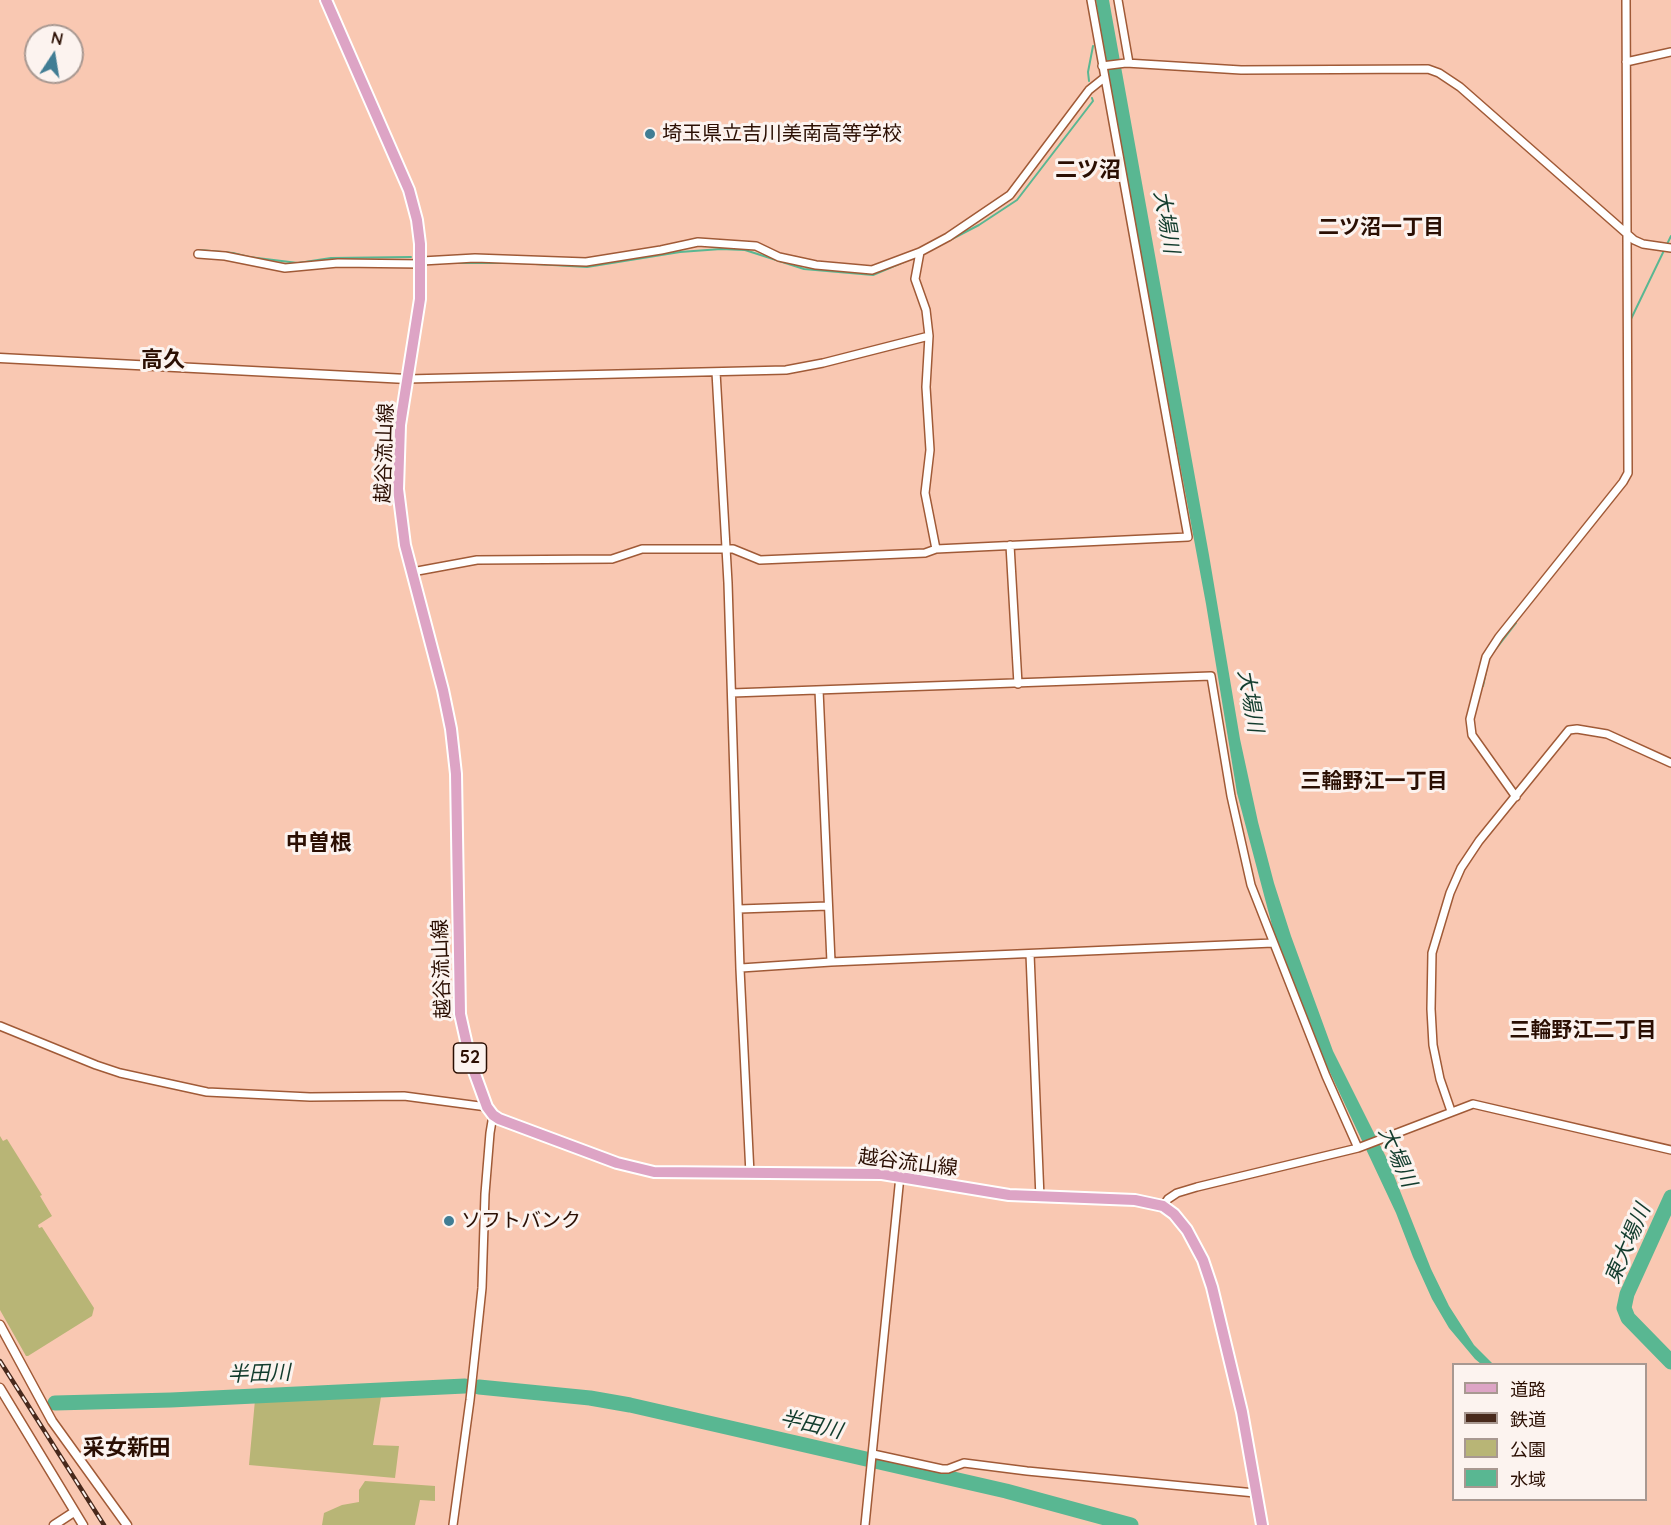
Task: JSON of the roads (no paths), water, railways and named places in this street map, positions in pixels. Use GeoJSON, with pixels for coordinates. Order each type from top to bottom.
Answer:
{"type":"FeatureCollection","features":[{"type":"Feature","properties":{"kind":"main road","name":"越谷流山線"},"geometry":{"type":"LineString","coordinates":[[326,0],[409,190],[417,220],[422,263],[418,314],[400,425],[398,489],[405,545],[451,729],[456,774],[460,1014],[471,1063],[490,1111],[641,1170],[668,1173],[847,1173],[900,1176],[991,1193],[1040,1198],[1135,1200],[1163,1206]]}},
{"type":"Feature","properties":{"kind":"main road"},"geometry":{"type":"LineString","coordinates":[[1163,1206],[1174,1214],[1187,1230],[1203,1260],[1208,1275],[1242,1412],[1262,1525]]}},
{"type":"Feature","properties":{"kind":"street"},"geometry":{"type":"LineString","coordinates":[[412,572],[477,560],[612,559],[642,549],[725,548],[760,560],[926,553],[936,549],[1188,537],[1091,0]]}},
{"type":"Feature","properties":{"kind":"street"},"geometry":{"type":"LineString","coordinates":[[1118,0],[1127,63]]}},
{"type":"Feature","properties":{"kind":"street"},"geometry":{"type":"LineString","coordinates":[[1516,797],[1472,735],[1470,719],[1479,677],[1486,657],[1505,629],[1628,473],[1626,0]]}},
{"type":"Feature","properties":{"kind":"street"},"geometry":{"type":"LineString","coordinates":[[1626,62],[1671,52]]}},
{"type":"Feature","properties":{"kind":"street"},"geometry":{"type":"LineString","coordinates":[[1104,66],[1127,63],[1241,70],[1428,69],[1439,73],[1460,87],[1634,240],[1643,244],[1671,248]]}},
{"type":"Feature","properties":{"kind":"street"},"geometry":{"type":"LineString","coordinates":[[198,254],[225,256],[285,268],[338,263],[422,263],[475,258],[586,262],[698,242],[756,246],[779,256],[816,265],[872,270],[920,252],[948,237],[1010,195],[1089,90],[1104,78]]}},
{"type":"Feature","properties":{"kind":"street"},"geometry":{"type":"LineString","coordinates":[[920,252],[915,279],[926,310],[929,336],[926,387],[930,450],[925,493],[936,549]]}},
{"type":"Feature","properties":{"kind":"street"},"geometry":{"type":"LineString","coordinates":[[0,358],[407,379],[716,372],[786,370],[929,336]]}},
{"type":"Feature","properties":{"kind":"street"},"geometry":{"type":"LineString","coordinates":[[716,372],[732,693],[750,1174]]}},
{"type":"Feature","properties":{"kind":"street"},"geometry":{"type":"LineString","coordinates":[[1010,545],[1018,684]]}},
{"type":"Feature","properties":{"kind":"street"},"geometry":{"type":"LineString","coordinates":[[732,693],[1211,676],[1231,796],[1251,885],[1326,1076],[1360,1147]]}},
{"type":"Feature","properties":{"kind":"street"},"geometry":{"type":"LineString","coordinates":[[819,690],[831,962]]}},
{"type":"Feature","properties":{"kind":"street"},"geometry":{"type":"LineString","coordinates":[[1451,1111],[1440,1079],[1433,1045],[1432,953],[1450,892],[1461,868],[1479,841],[1569,730],[1597,731],[1671,763]]}},
{"type":"Feature","properties":{"kind":"street"},"geometry":{"type":"LineString","coordinates":[[739,909],[828,906]]}},
{"type":"Feature","properties":{"kind":"street"},"geometry":{"type":"LineString","coordinates":[[741,968],[1273,943]]}},
{"type":"Feature","properties":{"kind":"street"},"geometry":{"type":"LineString","coordinates":[[1030,954],[1040,1198]]}},
{"type":"Feature","properties":{"kind":"street"},"geometry":{"type":"LineString","coordinates":[[0,1026],[104,1068],[207,1092],[310,1097],[404,1096],[490,1111],[482,1288],[453,1525]]}},
{"type":"Feature","properties":{"kind":"street"},"geometry":{"type":"LineString","coordinates":[[1163,1206],[1177,1193],[1360,1147],[1473,1104],[1671,1150]]}},
{"type":"Feature","properties":{"kind":"street"},"geometry":{"type":"LineString","coordinates":[[866,1525],[900,1176]]}},
{"type":"Feature","properties":{"kind":"street"},"geometry":{"type":"LineString","coordinates":[[0,1325],[52,1421],[125,1523]]}},
{"type":"Feature","properties":{"kind":"street"},"geometry":{"type":"LineString","coordinates":[[0,1388],[82,1525]]}},
{"type":"Feature","properties":{"kind":"street"},"geometry":{"type":"LineString","coordinates":[[872,1458],[942,1469],[964,1463],[1255,1492]]}},
{"type":"Feature","properties":{"kind":"street"},"geometry":{"type":"LineString","coordinates":[[54,1525],[74,1512]]}},
{"type":"Feature","properties":{"kind":"water"},"geometry":{"type":"Polygon","coordinates":[[[1096,0],[1109,0],[1240,739],[1274,883],[1333,1051],[1389,1163],[1431,1269],[1449,1306],[1474,1345],[1492,1363],[1480,1363],[1475,1359],[1449,1328],[1432,1299],[1396,1213],[1302,1013],[1273,929],[1237,793],[1206,604],[1109,83],[1096,0]]]}},
{"type":"Feature","properties":{"kind":"waterway"},"geometry":{"type":"LineString","coordinates":[[1089,81],[1088,72],[1093,46]]}},
{"type":"Feature","properties":{"kind":"waterway"},"geometry":{"type":"LineString","coordinates":[[950,240],[979,225],[1017,200],[1093,101],[1092,98]]}},
{"type":"Feature","properties":{"kind":"waterway"},"geometry":{"type":"LineString","coordinates":[[1631,319],[1671,236]]}},
{"type":"Feature","properties":{"kind":"waterway"},"geometry":{"type":"LineString","coordinates":[[446,263],[518,263],[587,267],[680,252],[721,249],[745,250],[804,269],[873,275],[918,256]]}},
{"type":"Feature","properties":{"kind":"waterway"},"geometry":{"type":"LineString","coordinates":[[200,250],[298,263],[331,258],[411,257]]}},
{"type":"Feature","properties":{"kind":"waterway"},"geometry":{"type":"LineString","coordinates":[[1492,654],[1516,623]]}},
{"type":"Feature","properties":{"kind":"waterway"},"geometry":{"type":"LineString","coordinates":[[1483,686],[1487,667]]}},
{"type":"Feature","properties":{"kind":"waterway","name":"東大場川"},"geometry":{"type":"LineString","coordinates":[[1671,1197],[1627,1294],[1624,1308],[1628,1318],[1671,1362]]}},
{"type":"Feature","properties":{"kind":"waterway","name":"半田川"},"geometry":{"type":"LineString","coordinates":[[55,1403],[171,1400],[465,1386]]}},
{"type":"Feature","properties":{"kind":"waterway","name":"半田川"},"geometry":{"type":"LineString","coordinates":[[479,1387],[590,1398],[630,1405],[1006,1491],[1131,1525]]}},
{"type":"Feature","properties":{"kind":"railway"},"geometry":{"type":"LineString","coordinates":[[0,1361],[104,1525]]}},
{"type":"Feature","properties":{"kind":"place","name":"埼玉県立吉川美南高等学校"},"geometry":{"type":"Point","coordinates":[650,134]}},
{"type":"Feature","properties":{"kind":"place","name":"ソフトバンク"},"geometry":{"type":"Point","coordinates":[449,1221]}},
{"type":"Feature","properties":{"kind":"district","name":"二ツ沼"},"geometry":{"type":"Point","coordinates":[1088,170]}},
{"type":"Feature","properties":{"kind":"district","name":"二ツ沼一丁目"},"geometry":{"type":"Point","coordinates":[1381,228]}},
{"type":"Feature","properties":{"kind":"district","name":"高久"},"geometry":{"type":"Point","coordinates":[163,360]}},
{"type":"Feature","properties":{"kind":"district","name":"三輪野江一丁目"},"geometry":{"type":"Point","coordinates":[1374,782]}},
{"type":"Feature","properties":{"kind":"district","name":"中曽根"},"geometry":{"type":"Point","coordinates":[319,843]}},
{"type":"Feature","properties":{"kind":"district","name":"三輪野江二丁目"},"geometry":{"type":"Point","coordinates":[1583,1031]}},
{"type":"Feature","properties":{"kind":"district","name":"采女新田"},"geometry":{"type":"Point","coordinates":[127,1448]}},
{"type":"Feature","properties":{"kind":"water label","name":"大場川"},"geometry":{"type":"Point","coordinates":[1166,222]}},
{"type":"Feature","properties":{"kind":"water label","name":"大場川"},"geometry":{"type":"Point","coordinates":[1250,701]}},
{"type":"Feature","properties":{"kind":"water label","name":"大場川"},"geometry":{"type":"Point","coordinates":[1397,1157]}}]}
